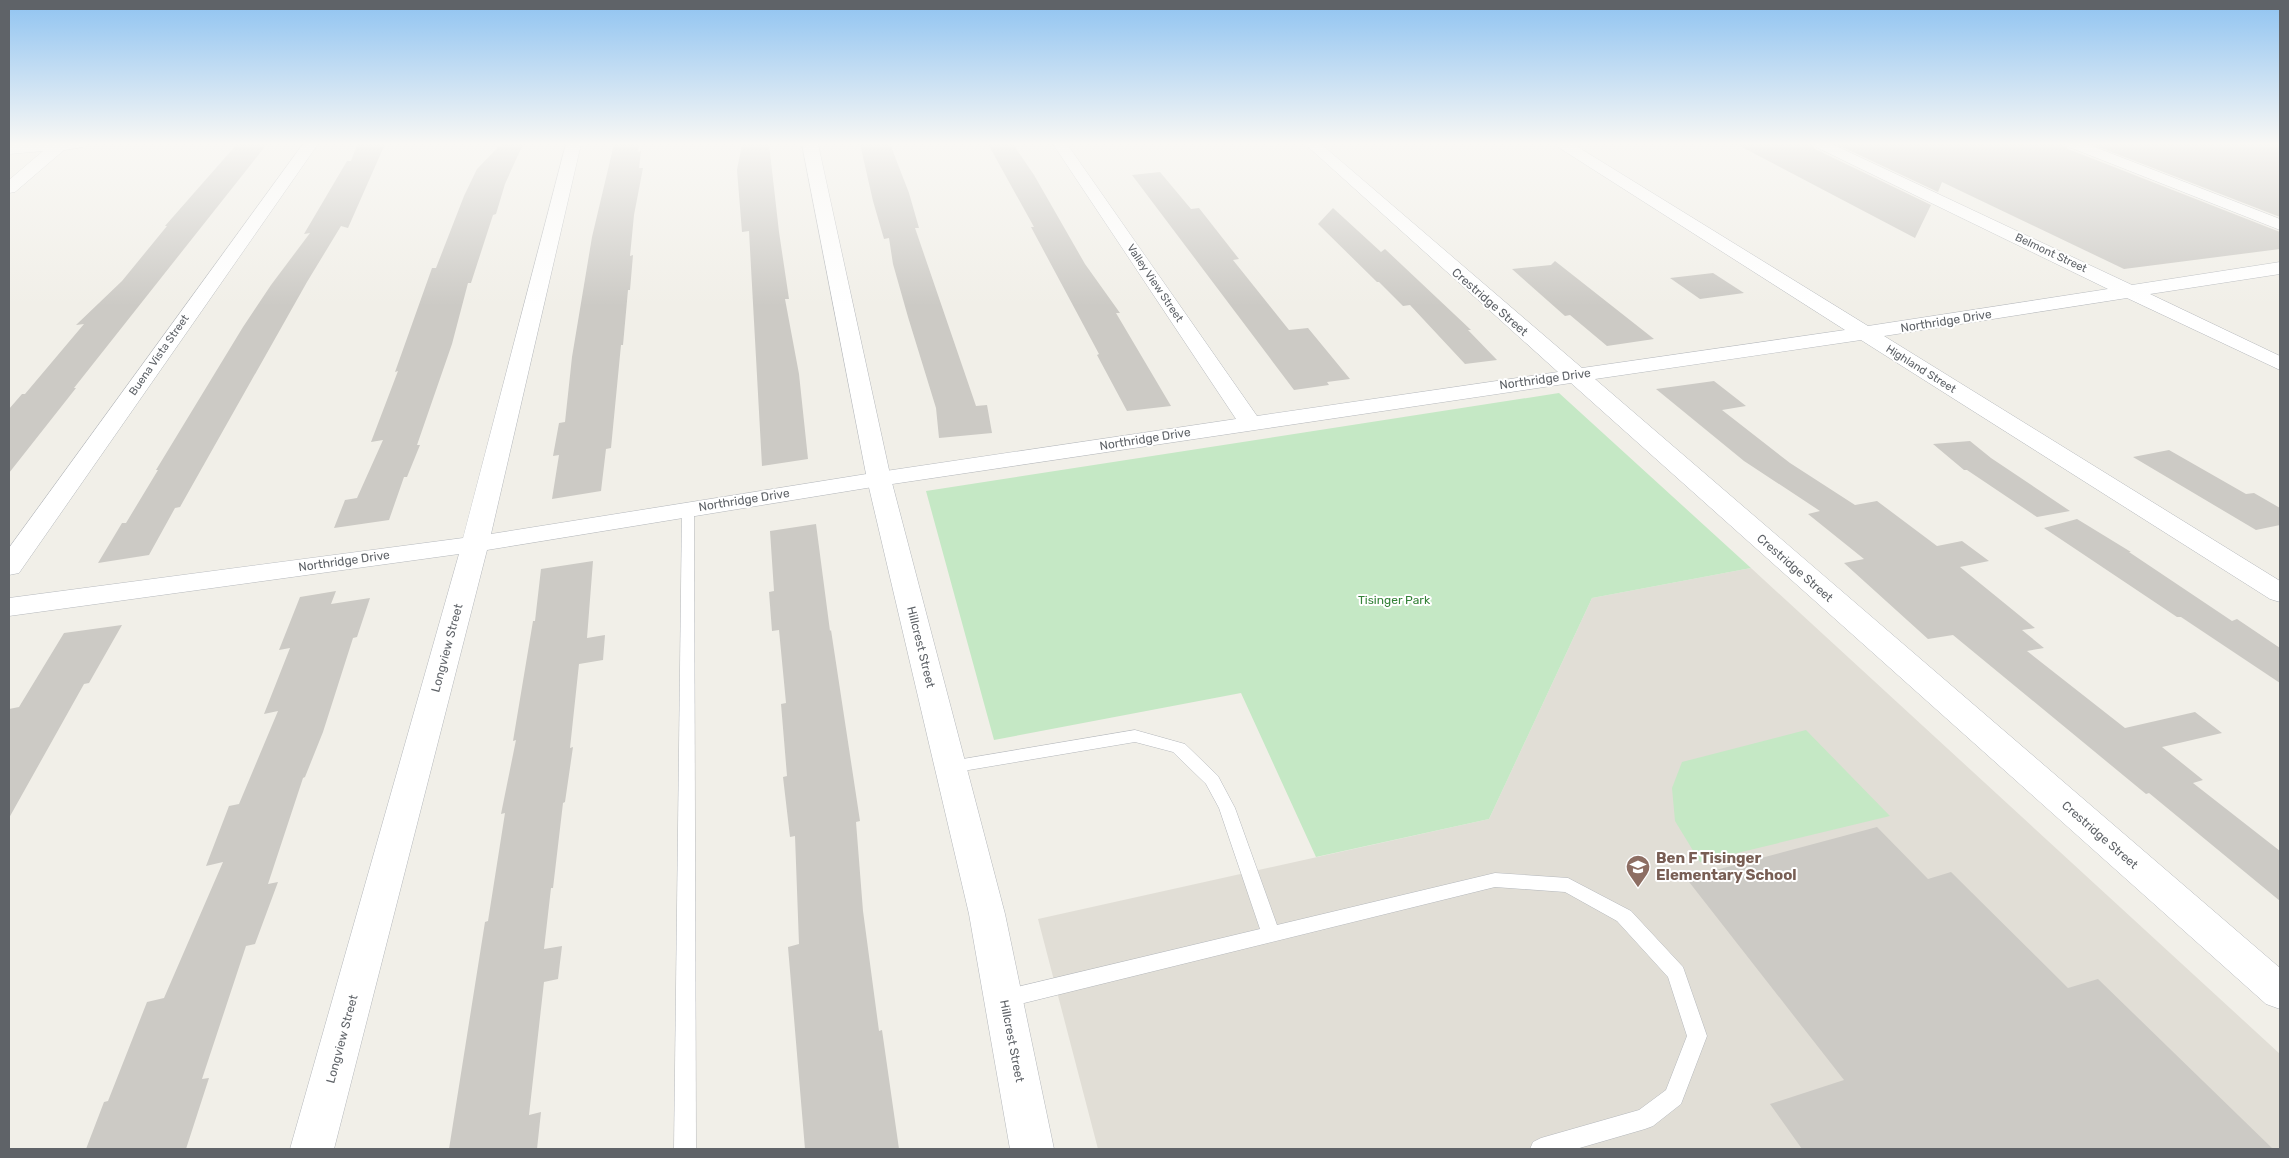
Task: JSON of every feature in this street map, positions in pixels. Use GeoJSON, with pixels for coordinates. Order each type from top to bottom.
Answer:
{"type":"FeatureCollection","features":[{"type":"Feature","properties":{"kind":"street","name":"Buena Vista Street"},"geometry":{"type":"LineString","coordinates":[[9,567],[272,198]]}},
{"type":"Feature","properties":{"kind":"street","name":"Longview Street"},"geometry":{"type":"LineString","coordinates":[[312,1149],[475,544],[560,198]]}},
{"type":"Feature","properties":{"kind":"street","name":"Hillcrest Street"},"geometry":{"type":"LineString","coordinates":[[821,198],[879,479],[987,914],[1032,1149]]}},
{"type":"Feature","properties":{"kind":"street","name":"Valley View Street"},"geometry":{"type":"LineString","coordinates":[[1097,198],[1250,423]]}},
{"type":"Feature","properties":{"kind":"street","name":"Crestridge Street"},"geometry":{"type":"LineString","coordinates":[[1373,198],[2280,992]]}},
{"type":"Feature","properties":{"kind":"street","name":"Highland Street"},"geometry":{"type":"LineString","coordinates":[[1649,198],[2280,593]]}},
{"type":"Feature","properties":{"kind":"street","name":"Belmont Street"},"geometry":{"type":"LineString","coordinates":[[1935,198],[2280,364]]}},
{"type":"Feature","properties":{"kind":"street"},"geometry":{"type":"LineString","coordinates":[[2211,198],[2280,225]]}},
{"type":"Feature","properties":{"kind":"street","name":"Northridge Drive"},"geometry":{"type":"LineString","coordinates":[[9,607],[475,544],[879,479],[1865,333],[2280,268]]}},
{"type":"Feature","properties":{"kind":"lane"},"geometry":{"type":"LineString","coordinates":[[685,1149],[688,510]]}},
{"type":"Feature","properties":{"kind":"lane"},"geometry":{"type":"LineString","coordinates":[[951,767],[1135,736],[1179,748],[1212,780],[1227,808],[1271,934]]}},
{"type":"Feature","properties":{"kind":"lane"},"geometry":{"type":"LineString","coordinates":[[1004,999],[1495,880],[1568,885],[1624,916],[1676,973],[1698,1036],[1674,1097],[1645,1119],[1541,1149]]}},
{"type":"Feature","properties":{"kind":"shaded area","name":"Ben F Tisinger Elementary School"},"geometry":{"type":"Polygon","coordinates":[[[1751,568],[2280,1054],[2280,1149],[1098,1149],[1038,919],[1489,819],[1592,598],[1751,568]]]}},
{"type":"Feature","properties":{"kind":"green space","name":"Tisinger Park"},"geometry":{"type":"Polygon","coordinates":[[[1559,393],[1751,568],[1592,598],[1489,819],[1316,857],[1241,693],[994,740],[926,491],[1559,393]]]}},
{"type":"Feature","properties":{"kind":"green space"},"geometry":{"type":"Polygon","coordinates":[[[1806,730],[1890,816],[1700,862],[1675,821],[1672,788],[1682,762],[1806,730]]]}},
{"type":"Feature","properties":{"kind":"building"},"geometry":{"type":"Polygon","coordinates":[[[190,198],[224,198],[9,473],[9,409],[22,394],[25,394],[84,324],[76,325],[122,281],[167,226],[165,226],[190,198]]]}},
{"type":"Feature","properties":{"kind":"building"},"geometry":{"type":"Polygon","coordinates":[[[325,198],[361,198],[348,228],[341,226],[307,282],[180,507],[175,508],[149,555],[98,563],[122,523],[126,523],[243,327],[271,285],[310,233],[304,234],[325,198]]]}},
{"type":"Feature","properties":{"kind":"building"},"geometry":{"type":"Polygon","coordinates":[[[463,198],[501,198],[496,214],[493,215],[471,283],[468,283],[452,344],[417,445],[420,445],[407,477],[404,477],[389,520],[334,528],[345,500],[357,498],[383,440],[371,442],[398,371],[395,372],[432,268],[436,268],[463,198]]]}},
{"type":"Feature","properties":{"kind":"building"},"geometry":{"type":"Polygon","coordinates":[[[601,198],[637,198],[630,256],[633,255],[630,290],[628,290],[623,345],[621,345],[611,448],[606,449],[601,491],[552,499],[559,455],[553,456],[559,423],[565,422],[572,357],[592,237],[601,198]]]}},
{"type":"Feature","properties":{"kind":"building"},"geometry":{"type":"Polygon","coordinates":[[[739,198],[775,198],[789,299],[785,299],[799,374],[808,459],[762,466],[749,231],[742,232],[739,198]]]}},
{"type":"Feature","properties":{"kind":"building"},"geometry":{"type":"Polygon","coordinates":[[[872,198],[910,198],[919,228],[915,228],[976,406],[987,405],[992,433],[939,438],[936,408],[893,264],[889,238],[884,239],[872,198]]]}},
{"type":"Feature","properties":{"kind":"building"},"geometry":{"type":"Polygon","coordinates":[[[1018,198],[1047,198],[1085,264],[1120,313],[1116,313],[1171,406],[1127,411],[1097,355],[1099,354],[1031,227],[1034,227],[1018,198]]]}},
{"type":"Feature","properties":{"kind":"building"},"geometry":{"type":"Polygon","coordinates":[[[1149,198],[1182,198],[1191,209],[1199,208],[1239,259],[1233,260],[1289,330],[1308,328],[1350,379],[1327,382],[1329,385],[1294,390],[1149,198]]]}},
{"type":"Feature","properties":{"kind":"building"},"geometry":{"type":"Polygon","coordinates":[[[1839,198],[1917,198],[1931,205],[1915,238],[1839,198]]]}},
{"type":"Feature","properties":{"kind":"building"},"geometry":{"type":"Polygon","coordinates":[[[1976,198],[2193,198],[2280,232],[2280,249],[2124,269],[1976,198]]]}},
{"type":"Feature","properties":{"kind":"building"},"geometry":{"type":"Polygon","coordinates":[[[2231,198],[2280,198],[2280,217],[2231,198]]]}},
{"type":"Feature","properties":{"kind":"building"},"geometry":{"type":"Polygon","coordinates":[[[1333,208],[1381,252],[1385,249],[1471,330],[1468,330],[1497,360],[1465,364],[1410,305],[1403,306],[1318,224],[1333,208]]]}},
{"type":"Feature","properties":{"kind":"building"},"geometry":{"type":"Polygon","coordinates":[[[1555,261],[1654,339],[1607,346],[1570,315],[1565,316],[1512,269],[1551,265],[1555,261]]]}},
{"type":"Feature","properties":{"kind":"building"},"geometry":{"type":"Polygon","coordinates":[[[1713,273],[1744,293],[1700,299],[1670,278],[1713,273]]]}},
{"type":"Feature","properties":{"kind":"building"},"geometry":{"type":"Polygon","coordinates":[[[1714,381],[1746,406],[1722,410],[1790,463],[1855,505],[1877,501],[1937,546],[1962,541],[1989,561],[1960,567],[2035,628],[2022,630],[2044,648],[2027,651],[2125,728],[2195,712],[2222,733],[2162,747],[2203,780],[2193,783],[2280,851],[2280,901],[2149,793],[2146,794],[1953,635],[1928,639],[1844,563],[1864,559],[1808,514],[1820,511],[1744,461],[1656,389],[1714,381]]]}},
{"type":"Feature","properties":{"kind":"building"},"geometry":{"type":"Polygon","coordinates":[[[1970,441],[1991,458],[2070,511],[2037,517],[1967,470],[1964,470],[1933,444],[1970,441]]]}},
{"type":"Feature","properties":{"kind":"building"},"geometry":{"type":"Polygon","coordinates":[[[2169,450],[2246,494],[2254,493],[2280,508],[2280,525],[2256,530],[2133,457],[2169,450]]]}},
{"type":"Feature","properties":{"kind":"building"},"geometry":{"type":"Polygon","coordinates":[[[2077,519],[2131,552],[2129,552],[2232,621],[2237,619],[2280,648],[2280,683],[2044,528],[2077,519]]]}},
{"type":"Feature","properties":{"kind":"building"},"geometry":{"type":"Polygon","coordinates":[[[816,524],[830,631],[860,821],[856,822],[863,911],[879,1031],[882,1030],[899,1149],[805,1149],[788,947],[799,944],[795,836],[790,837],[783,777],[787,776],[781,704],[786,703],[779,630],[772,631],[769,592],[774,591],[770,531],[816,524]]]}},
{"type":"Feature","properties":{"kind":"building"},"geometry":{"type":"Polygon","coordinates":[[[593,561],[587,638],[605,635],[603,660],[579,664],[570,748],[573,747],[565,802],[563,803],[544,949],[562,946],[558,979],[544,982],[529,1115],[541,1112],[537,1149],[449,1149],[485,922],[488,921],[505,813],[501,814],[516,740],[513,741],[533,621],[535,621],[541,569],[593,561]]]}},
{"type":"Feature","properties":{"kind":"building"},"geometry":{"type":"Polygon","coordinates":[[[336,591],[331,604],[370,598],[357,637],[353,638],[323,732],[303,778],[268,884],[278,882],[255,944],[246,946],[202,1079],[209,1078],[186,1149],[86,1149],[104,1102],[108,1101],[147,1002],[164,998],[223,862],[206,866],[229,806],[239,804],[278,711],[264,714],[290,648],[279,650],[300,597],[336,591]]]}},
{"type":"Feature","properties":{"kind":"building"},"geometry":{"type":"Polygon","coordinates":[[[122,625],[89,683],[84,684],[9,818],[9,709],[19,707],[64,633],[122,625]]]}},
{"type":"Feature","properties":{"kind":"building"},"geometry":{"type":"Polygon","coordinates":[[[1877,827],[1928,879],[1951,872],[2068,988],[2098,979],[2273,1149],[1802,1149],[1770,1104],[1844,1080],[1686,878],[1877,827]]]}},
{"type":"Feature","properties":{"kind":"place","name":"Ben F Tisinger Elementary School"},"geometry":{"type":"Point","coordinates":[1638,888]}}]}
